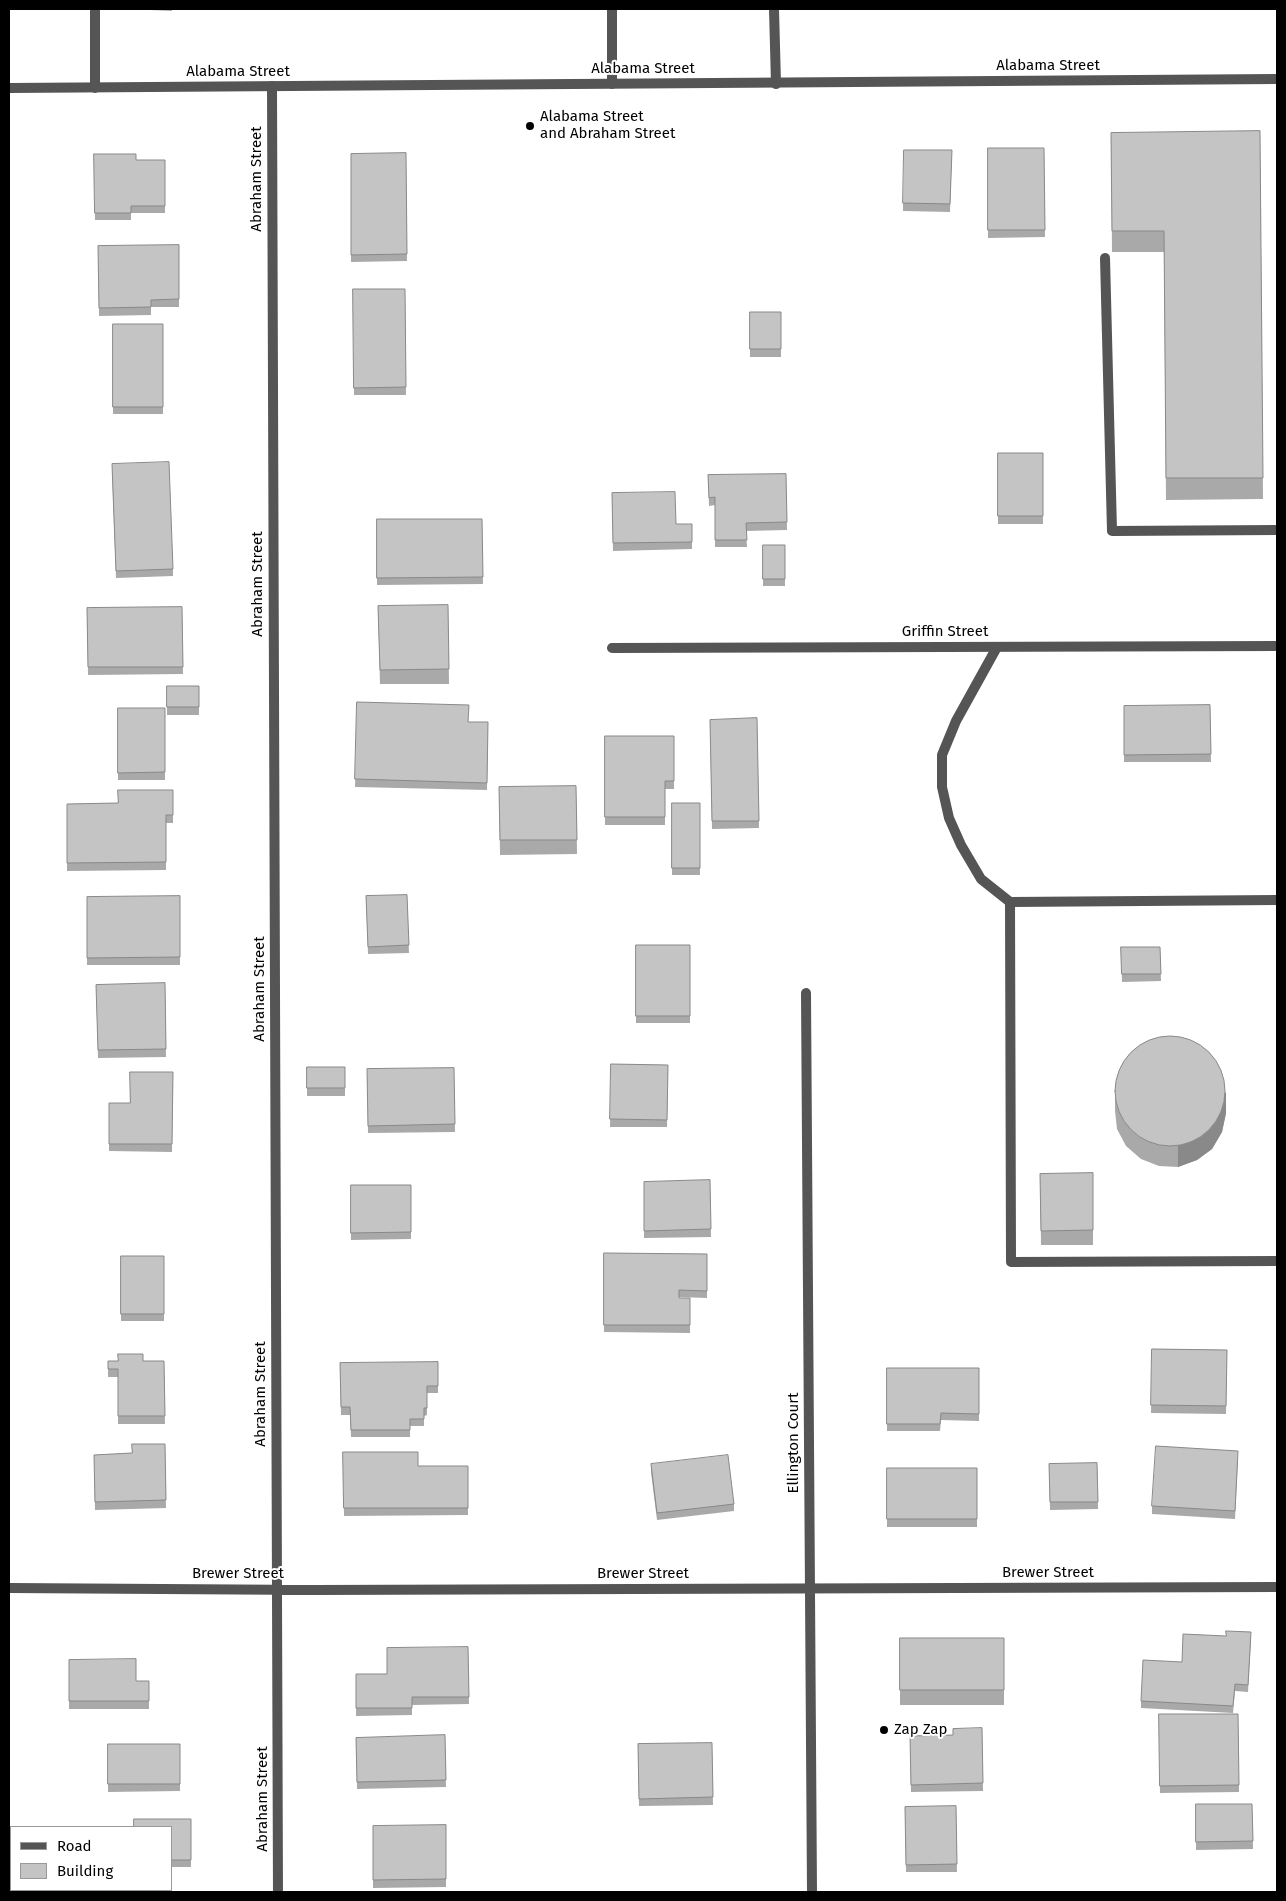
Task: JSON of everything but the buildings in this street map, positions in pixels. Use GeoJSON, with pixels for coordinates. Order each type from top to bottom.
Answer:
{"type":"FeatureCollection","features":[{"type":"Feature","properties":{"kind":"street"},"geometry":{"type":"LineString","coordinates":[[95,9],[95,88]]}},
{"type":"Feature","properties":{"kind":"street"},"geometry":{"type":"LineString","coordinates":[[612,9],[612,84]]}},
{"type":"Feature","properties":{"kind":"street"},"geometry":{"type":"LineString","coordinates":[[774,9],[776,84]]}},
{"type":"Feature","properties":{"kind":"street","name":"Alabama Street"},"geometry":{"type":"LineString","coordinates":[[9,88],[1277,80]]}},
{"type":"Feature","properties":{"kind":"street","name":"Abraham Street"},"geometry":{"type":"LineString","coordinates":[[272,86],[278,1892]]}},
{"type":"Feature","properties":{"kind":"street"},"geometry":{"type":"LineString","coordinates":[[1105,258],[1112,531],[1277,530]]}},
{"type":"Feature","properties":{"kind":"street","name":"Griffin Street"},"geometry":{"type":"LineString","coordinates":[[612,648],[1277,646]]}},
{"type":"Feature","properties":{"kind":"street"},"geometry":{"type":"LineString","coordinates":[[997,647],[956,721],[942,755],[942,787],[949,818],[961,845],[981,879],[1010,902],[1277,900]]}},
{"type":"Feature","properties":{"kind":"street"},"geometry":{"type":"LineString","coordinates":[[1010,902],[1012,1262],[1277,1261]]}},
{"type":"Feature","properties":{"kind":"street","name":"Ellington Court"},"geometry":{"type":"LineString","coordinates":[[806,993],[812,1892]]}},
{"type":"Feature","properties":{"kind":"street","name":"Brewer Street"},"geometry":{"type":"LineString","coordinates":[[9,1588],[277,1590],[1277,1587]]}},
{"type":"Feature","properties":{"kind":"place","name":"Alabama Street and Abraham Street"},"geometry":{"type":"Point","coordinates":[530,126]}},
{"type":"Feature","properties":{"kind":"place","name":"Zap Zap"},"geometry":{"type":"Point","coordinates":[884,1730]}}]}
